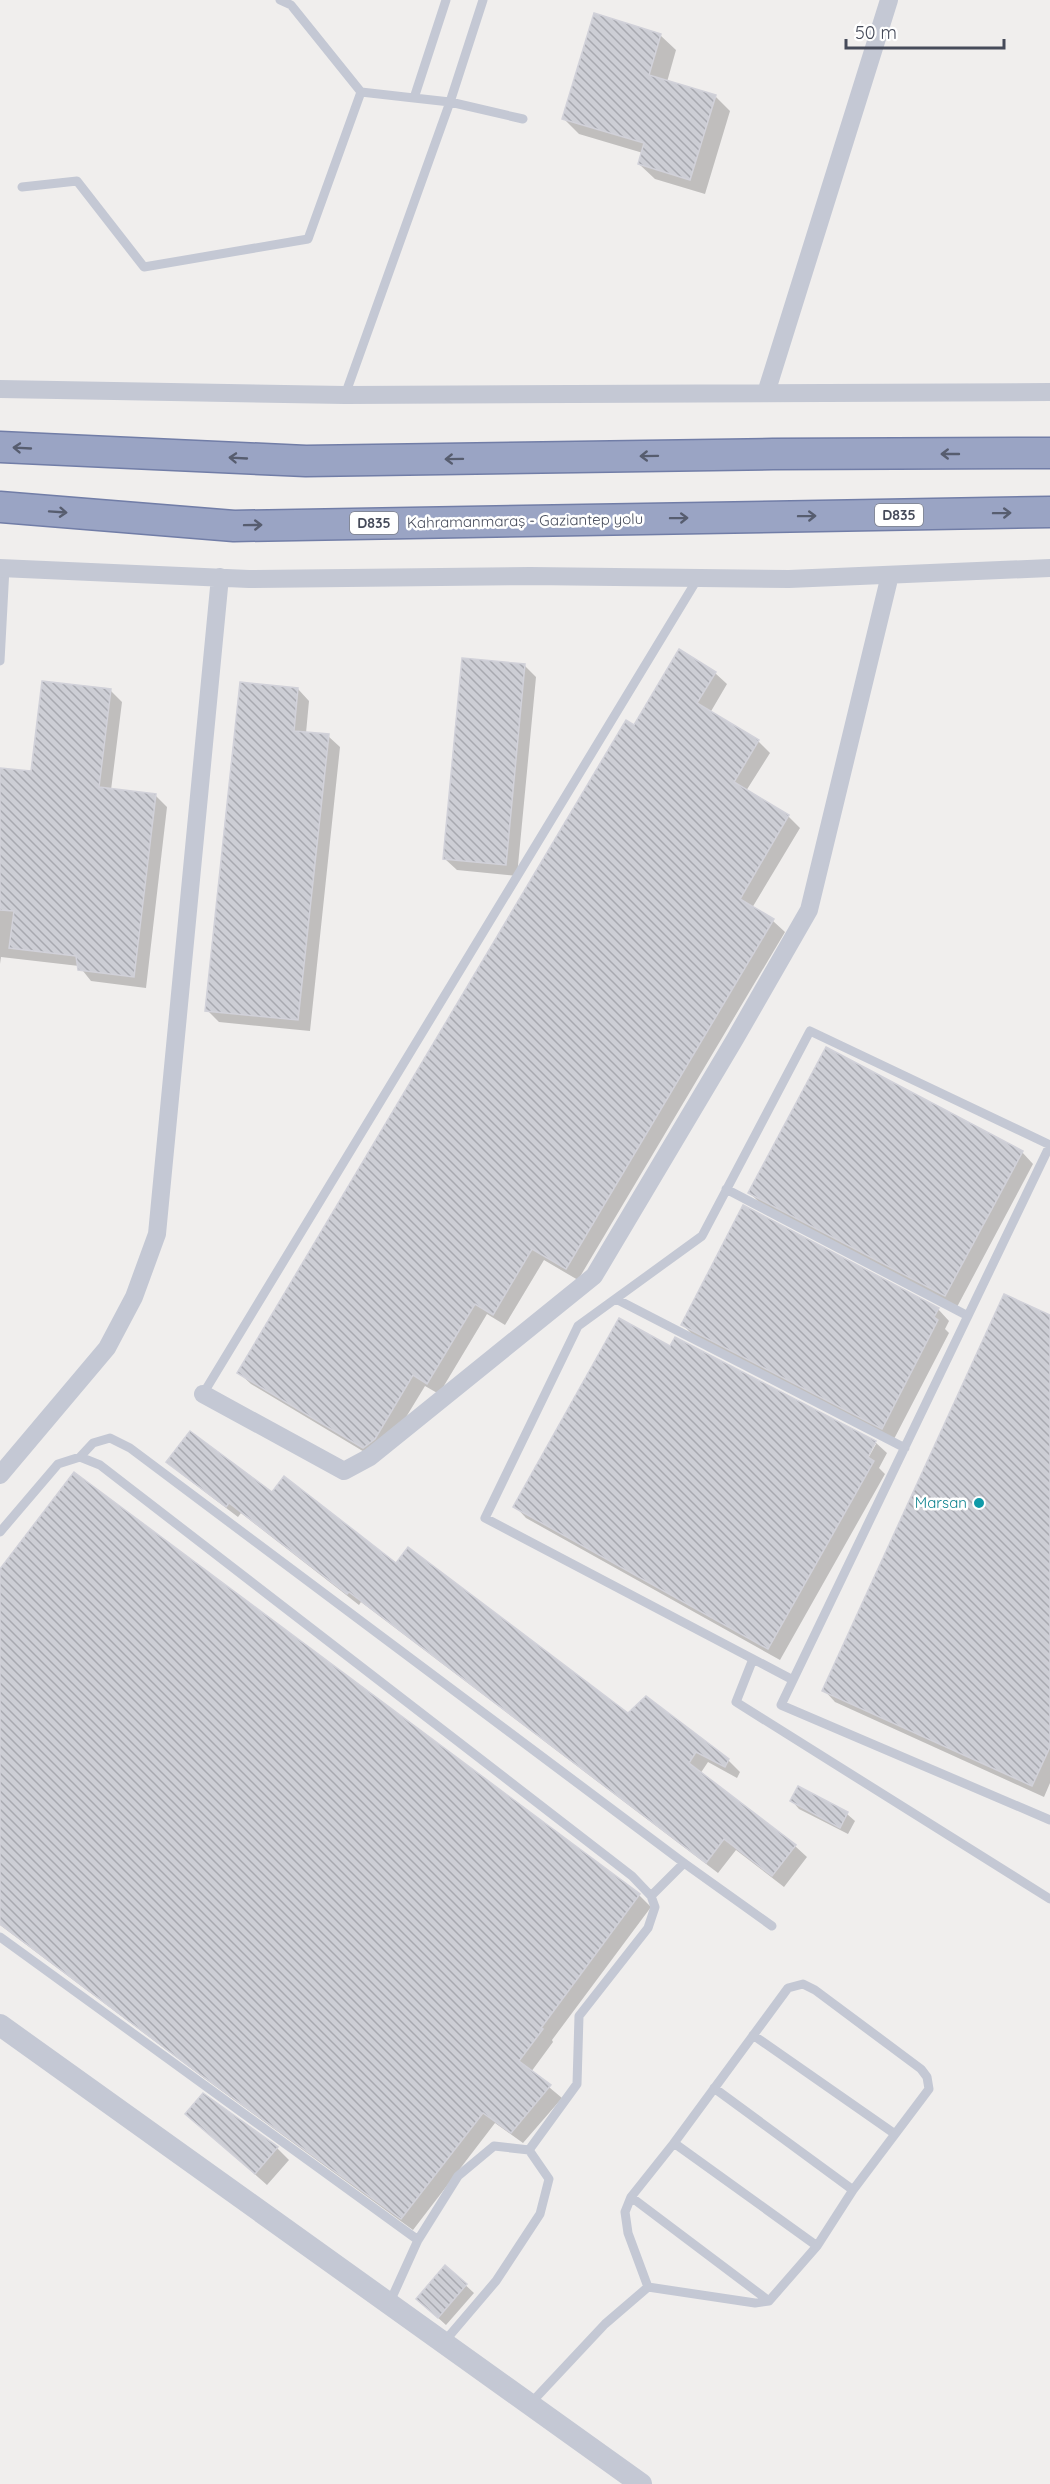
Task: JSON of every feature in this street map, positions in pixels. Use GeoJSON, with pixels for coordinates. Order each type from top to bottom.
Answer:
{"type":"FeatureCollection","features":[{"type":"Feature","properties":{"kind":"highway"},"geometry":{"type":"LineString","coordinates":[[0,447],[306,461],[765,454],[1050,453]]}},
{"type":"Feature","properties":{"kind":"highway","name":"Kahramanmaraş - Gaziantep yolu"},"geometry":{"type":"LineString","coordinates":[[0,507],[234,525],[1050,512]]}},
{"type":"Feature","properties":{"kind":"street"},"geometry":{"type":"LineString","coordinates":[[766,393],[889,0]]}},
{"type":"Feature","properties":{"kind":"street"},"geometry":{"type":"LineString","coordinates":[[0,389],[345,395],[1050,392]]}},
{"type":"Feature","properties":{"kind":"street"},"geometry":{"type":"LineString","coordinates":[[3,568],[220,577],[789,579],[1050,568]]}},
{"type":"Feature","properties":{"kind":"street"},"geometry":{"type":"LineString","coordinates":[[203,1394],[344,1471],[370,1457],[594,1276],[809,910],[890,575]]}},
{"type":"Feature","properties":{"kind":"street"},"geometry":{"type":"LineString","coordinates":[[0,1475],[107,1348],[134,1297],[158,1234],[220,577]]}},
{"type":"Feature","properties":{"kind":"street"},"geometry":{"type":"LineString","coordinates":[[0,2025],[641,2484]]}},
{"type":"Feature","properties":{"kind":"lane"},"geometry":{"type":"LineString","coordinates":[[280,0],[291,5],[361,92],[450,102],[523,119]]}},
{"type":"Feature","properties":{"kind":"lane"},"geometry":{"type":"LineString","coordinates":[[414,98],[446,0]]}},
{"type":"Feature","properties":{"kind":"lane"},"geometry":{"type":"LineString","coordinates":[[345,395],[450,102],[483,0]]}},
{"type":"Feature","properties":{"kind":"lane"},"geometry":{"type":"LineString","coordinates":[[22,187],[77,181],[144,267],[308,239],[361,92]]}},
{"type":"Feature","properties":{"kind":"lane"},"geometry":{"type":"LineString","coordinates":[[0,661],[3,568]]}},
{"type":"Feature","properties":{"kind":"lane"},"geometry":{"type":"LineString","coordinates":[[203,1394],[699,578]]}},
{"type":"Feature","properties":{"kind":"lane"},"geometry":{"type":"LineString","coordinates":[[793,1680],[485,1518],[578,1326],[702,1236],[810,1031],[1050,1145],[781,1705],[1050,1820]]}},
{"type":"Feature","properties":{"kind":"lane"},"geometry":{"type":"LineString","coordinates":[[726,1189],[968,1316]]}},
{"type":"Feature","properties":{"kind":"lane"},"geometry":{"type":"LineString","coordinates":[[616,1299],[905,1448]]}},
{"type":"Feature","properties":{"kind":"lane"},"geometry":{"type":"LineString","coordinates":[[0,1532],[58,1464],[80,1457],[93,1443],[110,1438],[130,1448],[684,1863],[772,1926]]}},
{"type":"Feature","properties":{"kind":"lane"},"geometry":{"type":"LineString","coordinates":[[80,1457],[100,1465],[632,1876],[651,1896],[655,1907],[648,1928],[579,2016],[577,2084],[529,2150]]}},
{"type":"Feature","properties":{"kind":"lane"},"geometry":{"type":"LineString","coordinates":[[753,1659],[736,1702],[1050,1899]]}},
{"type":"Feature","properties":{"kind":"lane"},"geometry":{"type":"LineString","coordinates":[[651,1896],[684,1863]]}},
{"type":"Feature","properties":{"kind":"lane"},"geometry":{"type":"LineString","coordinates":[[0,1937],[418,2240]]}},
{"type":"Feature","properties":{"kind":"lane"},"geometry":{"type":"LineString","coordinates":[[530,2404],[605,2324],[648,2287],[755,2303],[769,2301],[817,2246],[854,2190],[929,2090],[927,2077],[921,2069],[815,1990],[803,1984],[788,1988],[674,2143],[631,2197],[625,2212],[628,2233],[648,2287]]}},
{"type":"Feature","properties":{"kind":"lane"},"geometry":{"type":"LineString","coordinates":[[753,2035],[895,2134]]}},
{"type":"Feature","properties":{"kind":"lane"},"geometry":{"type":"LineString","coordinates":[[714,2088],[854,2190]]}},
{"type":"Feature","properties":{"kind":"lane"},"geometry":{"type":"LineString","coordinates":[[674,2143],[817,2246]]}},
{"type":"Feature","properties":{"kind":"lane"},"geometry":{"type":"LineString","coordinates":[[390,2304],[418,2240],[458,2176],[494,2146],[529,2150],[549,2179],[540,2214],[496,2281],[444,2343]]}},
{"type":"Feature","properties":{"kind":"lane"},"geometry":{"type":"LineString","coordinates":[[631,2197],[769,2301]]}},
{"type":"Feature","properties":{"kind":"building"},"geometry":{"type":"Polygon","coordinates":[[[594,13],[661,34],[649,75],[716,95],[690,180],[638,164],[644,143],[562,119],[594,13]]]}},
{"type":"Feature","properties":{"kind":"building"},"geometry":{"type":"Polygon","coordinates":[[[679,649],[716,672],[697,703],[759,740],[734,782],[789,815],[740,899],[774,919],[566,1269],[532,1249],[493,1315],[475,1304],[427,1384],[413,1375],[375,1439],[363,1448],[237,1373],[626,720],[634,725],[679,649]]]}},
{"type":"Feature","properties":{"kind":"building"},"geometry":{"type":"Polygon","coordinates":[[[462,658],[525,664],[506,865],[443,859],[462,658]]]}},
{"type":"Feature","properties":{"kind":"building"},"geometry":{"type":"Polygon","coordinates":[[[42,681],[111,689],[99,787],[156,794],[134,977],[78,970],[76,956],[9,948],[14,911],[0,910],[0,768],[31,771],[42,681]]]}},
{"type":"Feature","properties":{"kind":"building"},"geometry":{"type":"Polygon","coordinates":[[[240,682],[298,688],[294,731],[329,734],[298,1020],[205,1011],[240,682]]]}},
{"type":"Feature","properties":{"kind":"building"},"geometry":{"type":"Polygon","coordinates":[[[826,1047],[1023,1151],[945,1296],[748,1193],[826,1047]]]}},
{"type":"Feature","properties":{"kind":"building"},"geometry":{"type":"Polygon","coordinates":[[[743,1205],[939,1308],[934,1317],[938,1320],[882,1429],[681,1325],[743,1205]]]}},
{"type":"Feature","properties":{"kind":"building","name":"Marsan"},"geometry":{"type":"Polygon","coordinates":[[[1004,1294],[1050,1315],[1050,1747],[1032,1786],[822,1691],[1004,1294]]]}},
{"type":"Feature","properties":{"kind":"building"},"geometry":{"type":"Polygon","coordinates":[[[619,1318],[670,1346],[675,1337],[876,1441],[868,1457],[874,1461],[768,1649],[513,1507],[619,1318]]]}},
{"type":"Feature","properties":{"kind":"building"},"geometry":{"type":"Polygon","coordinates":[[[190,1431],[272,1492],[284,1476],[396,1563],[408,1547],[628,1713],[646,1696],[729,1759],[725,1767],[696,1752],[689,1763],[796,1845],[772,1876],[724,1839],[706,1863],[349,1592],[347,1594],[229,1503],[226,1507],[166,1462],[190,1431]]]}},
{"type":"Feature","properties":{"kind":"building"},"geometry":{"type":"Polygon","coordinates":[[[74,1472],[640,1894],[519,2061],[551,2085],[511,2133],[483,2113],[401,2219],[190,2067],[0,1924],[0,1569],[74,1472]]]}},
{"type":"Feature","properties":{"kind":"building"},"geometry":{"type":"Polygon","coordinates":[[[798,1786],[848,1812],[840,1828],[790,1801],[798,1786]]]}},
{"type":"Feature","properties":{"kind":"building"},"geometry":{"type":"Polygon","coordinates":[[[203,2093],[278,2147],[255,2174],[185,2114],[203,2093]]]}},
{"type":"Feature","properties":{"kind":"building"},"geometry":{"type":"Polygon","coordinates":[[[445,2265],[467,2284],[438,2318],[416,2299],[445,2265]]]}},
{"type":"Feature","properties":{"kind":"place","name":"Marsan"},"geometry":{"type":"Point","coordinates":[979,1503]}}]}
